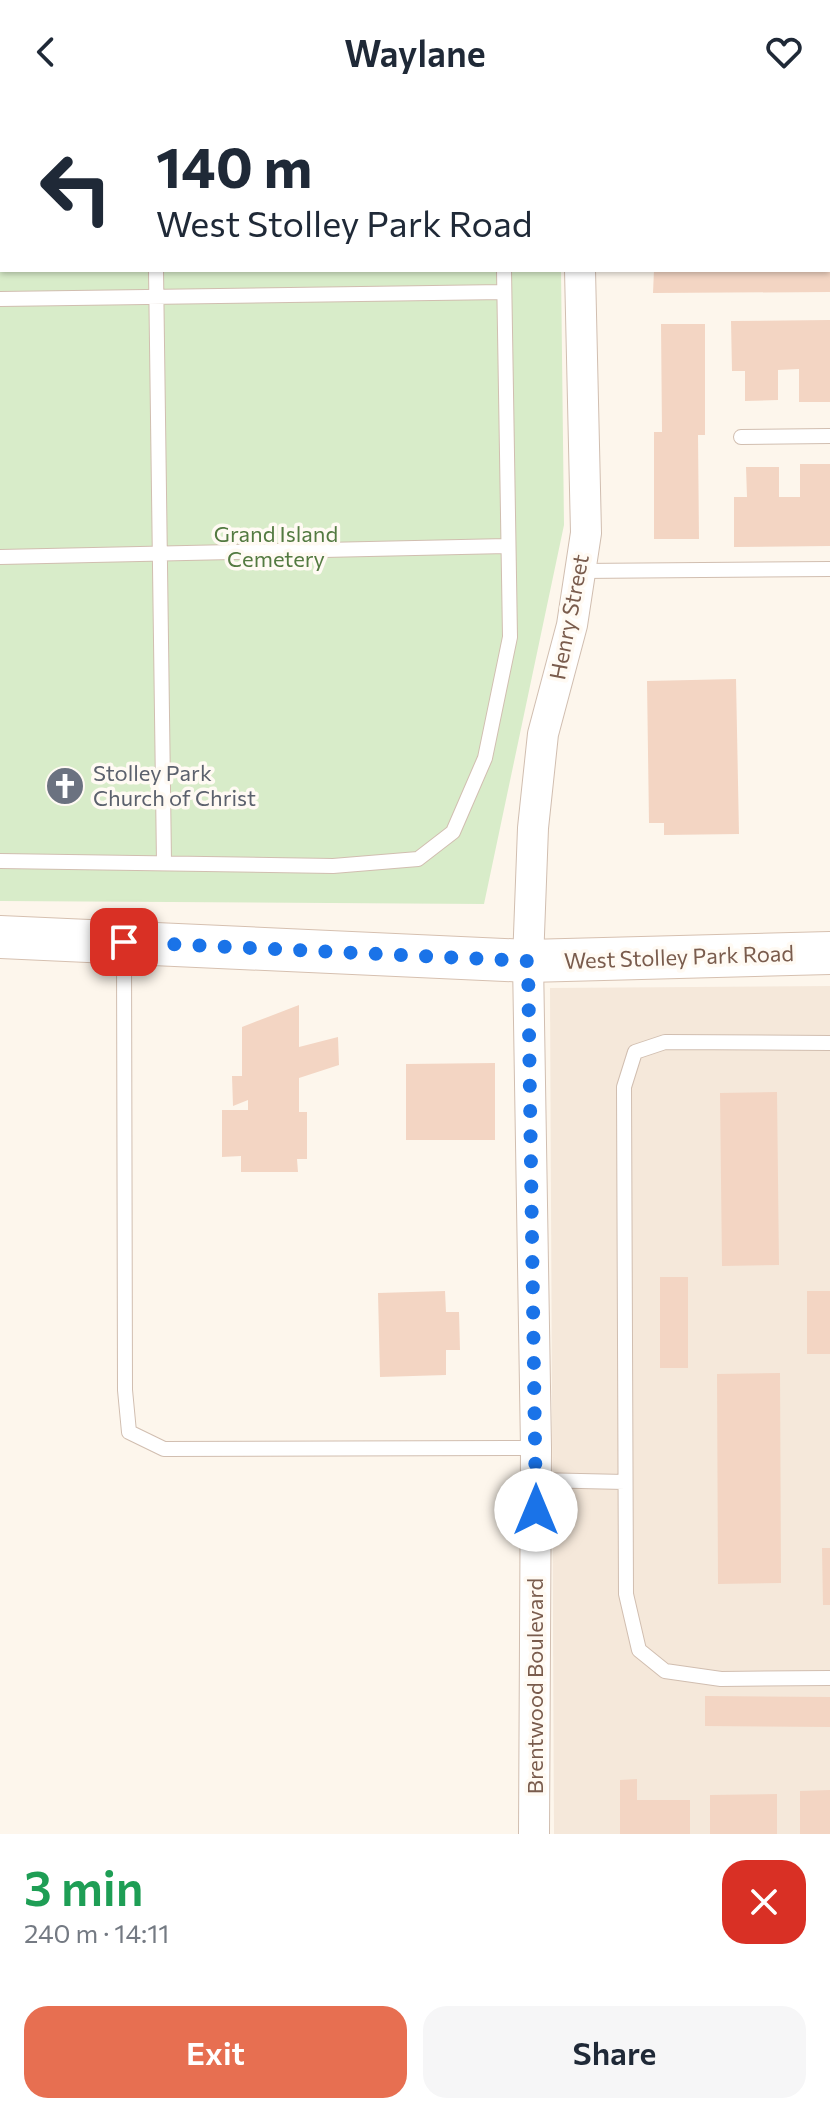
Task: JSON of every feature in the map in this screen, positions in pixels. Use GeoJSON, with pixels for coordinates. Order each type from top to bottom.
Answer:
{"type":"FeatureCollection","features":[{"type":"Feature","properties":{"kind":"main road","name":"West Stolley Park Road"},"geometry":{"type":"LineString","coordinates":[[0,937],[528,961],[830,953]]}},
{"type":"Feature","properties":{"kind":"street","name":"Henry Street"},"geometry":{"type":"LineString","coordinates":[[528,961],[533,828],[543,734],[572,625],[586,533],[580,272]]}},
{"type":"Feature","properties":{"kind":"street","name":"Brentwood Boulevard"},"geometry":{"type":"LineString","coordinates":[[528,961],[536,1448],[534,1834]]}},
{"type":"Feature","properties":{"kind":"lane"},"geometry":{"type":"LineString","coordinates":[[156,272],[164,863]]}},
{"type":"Feature","properties":{"kind":"lane"},"geometry":{"type":"LineString","coordinates":[[0,861],[333,866],[418,859],[453,832],[485,758],[510,637],[504,272]]}},
{"type":"Feature","properties":{"kind":"lane"},"geometry":{"type":"LineString","coordinates":[[0,299],[504,292]]}},
{"type":"Feature","properties":{"kind":"lane"},"geometry":{"type":"LineString","coordinates":[[741,437],[830,436]]}},
{"type":"Feature","properties":{"kind":"lane"},"geometry":{"type":"LineString","coordinates":[[0,557],[507,546]]}},
{"type":"Feature","properties":{"kind":"lane"},"geometry":{"type":"LineString","coordinates":[[580,571],[830,569]]}},
{"type":"Feature","properties":{"kind":"lane"},"geometry":{"type":"LineString","coordinates":[[124,942],[125,1390],[129,1432],[164,1449],[536,1448]]}},
{"type":"Feature","properties":{"kind":"lane"},"geometry":{"type":"LineString","coordinates":[[830,1043],[665,1042],[635,1052],[624,1087],[626,1594],[639,1650],[665,1671],[721,1679],[830,1678]]}},
{"type":"Feature","properties":{"kind":"lane"},"geometry":{"type":"LineString","coordinates":[[536,1480],[625,1482]]}},
{"type":"Feature","properties":{"kind":"shaded area"},"geometry":{"type":"Polygon","coordinates":[[[830,986],[830,1834],[554,1834],[550,988],[830,986]]]}},
{"type":"Feature","properties":{"kind":"green space","name":"Grand Island Cemetery"},"geometry":{"type":"Polygon","coordinates":[[[0,272],[561,272],[564,525],[484,904],[0,901],[0,272]]]}},
{"type":"Feature","properties":{"kind":"building"},"geometry":{"type":"Polygon","coordinates":[[[654,272],[830,272],[830,292],[653,293],[654,272]]]}},
{"type":"Feature","properties":{"kind":"building"},"geometry":{"type":"Polygon","coordinates":[[[830,320],[830,402],[799,402],[799,369],[778,370],[778,400],[745,401],[745,371],[732,371],[731,321],[830,320]]]}},
{"type":"Feature","properties":{"kind":"building"},"geometry":{"type":"Polygon","coordinates":[[[661,324],[705,324],[705,435],[698,435],[699,539],[654,539],[654,432],[662,432],[661,324]]]}},
{"type":"Feature","properties":{"kind":"building"},"geometry":{"type":"Polygon","coordinates":[[[800,464],[830,464],[830,546],[734,547],[734,497],[747,497],[746,467],[779,467],[779,497],[800,497],[800,464]]]}},
{"type":"Feature","properties":{"kind":"building"},"geometry":{"type":"Polygon","coordinates":[[[736,679],[739,834],[664,835],[664,823],[649,823],[647,681],[736,679]]]}},
{"type":"Feature","properties":{"kind":"building"},"geometry":{"type":"Polygon","coordinates":[[[299,1005],[299,1047],[338,1037],[339,1065],[299,1078],[299,1112],[307,1112],[307,1159],[297,1159],[298,1172],[241,1172],[241,1156],[222,1157],[222,1110],[248,1110],[248,1100],[233,1106],[232,1076],[242,1076],[242,1027],[299,1005]]]}},
{"type":"Feature","properties":{"kind":"building"},"geometry":{"type":"Polygon","coordinates":[[[495,1063],[495,1140],[406,1140],[406,1064],[495,1063]]]}},
{"type":"Feature","properties":{"kind":"building"},"geometry":{"type":"Polygon","coordinates":[[[777,1092],[779,1265],[722,1266],[720,1093],[777,1092]]]}},
{"type":"Feature","properties":{"kind":"building"},"geometry":{"type":"Polygon","coordinates":[[[660,1277],[688,1277],[688,1368],[660,1368],[660,1277]]]}},
{"type":"Feature","properties":{"kind":"building"},"geometry":{"type":"Polygon","coordinates":[[[445,1291],[446,1312],[459,1312],[460,1350],[446,1350],[446,1375],[380,1377],[378,1293],[445,1291]]]}},
{"type":"Feature","properties":{"kind":"building"},"geometry":{"type":"Polygon","coordinates":[[[807,1291],[830,1291],[830,1354],[807,1354],[807,1291]]]}},
{"type":"Feature","properties":{"kind":"building"},"geometry":{"type":"Polygon","coordinates":[[[780,1373],[781,1583],[718,1584],[717,1374],[780,1373]]]}},
{"type":"Feature","properties":{"kind":"building"},"geometry":{"type":"Polygon","coordinates":[[[822,1548],[830,1548],[830,1605],[823,1605],[822,1548]]]}},
{"type":"Feature","properties":{"kind":"building"},"geometry":{"type":"Polygon","coordinates":[[[705,1696],[830,1697],[830,1727],[705,1726],[705,1696]]]}},
{"type":"Feature","properties":{"kind":"building"},"geometry":{"type":"Polygon","coordinates":[[[637,1779],[637,1800],[690,1800],[690,1834],[620,1834],[620,1780],[637,1779]]]}},
{"type":"Feature","properties":{"kind":"building"},"geometry":{"type":"Polygon","coordinates":[[[830,1790],[830,1834],[800,1834],[800,1791],[830,1790]]]}},
{"type":"Feature","properties":{"kind":"building"},"geometry":{"type":"Polygon","coordinates":[[[777,1794],[777,1834],[710,1834],[710,1795],[777,1794]]]}},
{"type":"Feature","properties":{"kind":"place","name":"Stolley Park Church of Christ"},"geometry":{"type":"Point","coordinates":[65,786]}},
{"type":"Feature","properties":{"kind":"route"},"geometry":{"type":"LineString","coordinates":[[124,942],[528,961],[536,1510]]}}]}
